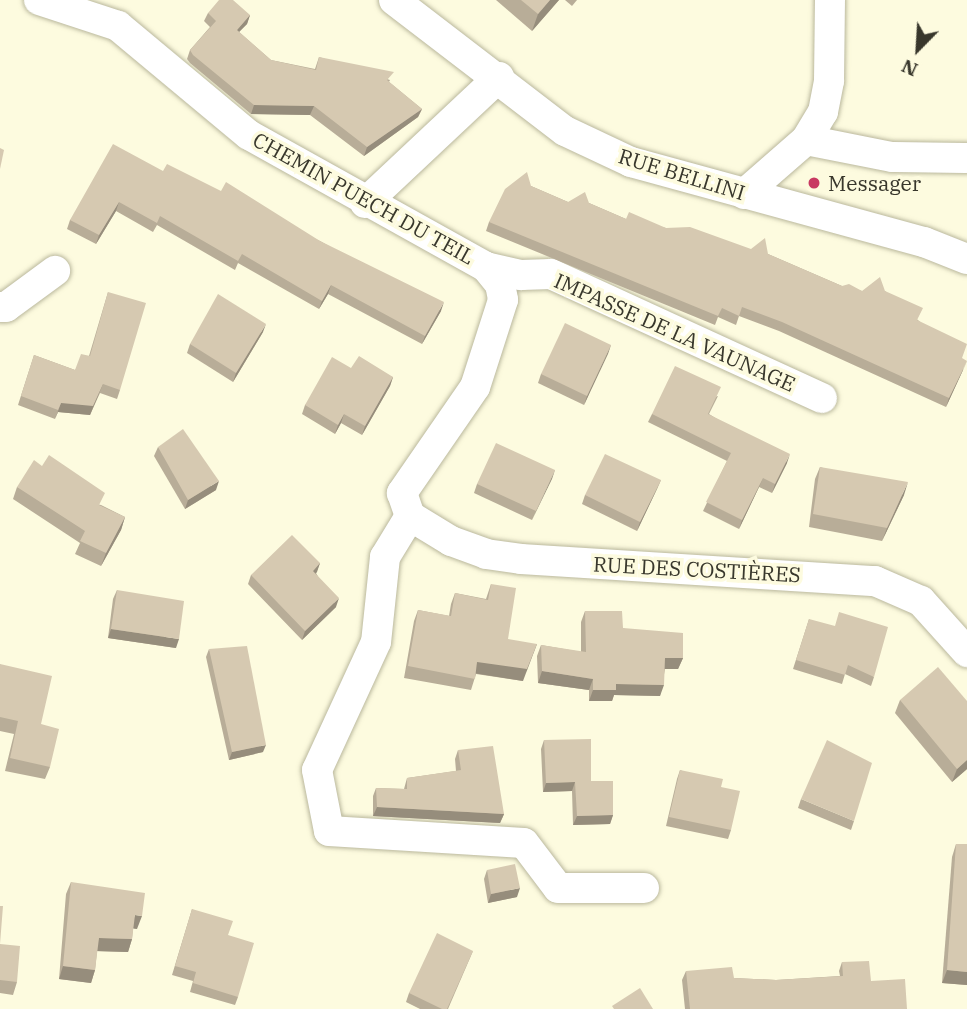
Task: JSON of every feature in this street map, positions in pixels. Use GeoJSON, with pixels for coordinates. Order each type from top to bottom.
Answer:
{"type":"FeatureCollection","features":[{"type":"Feature","properties":{"kind":"street","name":"CHEMIN PUECH DU TEIL"},"geometry":{"type":"LineString","coordinates":[[39,0],[118,26],[249,135],[365,203],[485,267],[500,284],[503,300],[475,387],[402,493],[410,516]]}},
{"type":"Feature","properties":{"kind":"street","name":"RUE BELLINI"},"geometry":{"type":"LineString","coordinates":[[394,0],[499,77],[565,131],[631,162],[924,242],[967,260]]}},
{"type":"Feature","properties":{"kind":"street"},"geometry":{"type":"LineString","coordinates":[[744,194],[806,141],[823,112],[829,81],[831,0]]}},
{"type":"Feature","properties":{"kind":"street"},"geometry":{"type":"LineString","coordinates":[[365,203],[499,77]]}},
{"type":"Feature","properties":{"kind":"street"},"geometry":{"type":"LineString","coordinates":[[806,141],[892,157],[967,158]]}},
{"type":"Feature","properties":{"kind":"street","name":"IMPASSE DE LA VAUNAGE"},"geometry":{"type":"LineString","coordinates":[[485,267],[521,275],[551,274],[822,398]]}},
{"type":"Feature","properties":{"kind":"street"},"geometry":{"type":"LineString","coordinates":[[0,307],[6,307],[55,271]]}},
{"type":"Feature","properties":{"kind":"street"},"geometry":{"type":"LineString","coordinates":[[410,516],[385,557],[376,642],[317,770],[329,831],[524,843],[558,888],[644,888]]}},
{"type":"Feature","properties":{"kind":"street","name":"RUE DES COSTIÈRES"},"geometry":{"type":"LineString","coordinates":[[410,516],[451,541],[486,554],[521,559],[875,581],[921,601],[967,652]]}},
{"type":"Feature","properties":{"kind":"building"},"geometry":{"type":"Polygon","coordinates":[[[219,0],[233,0],[250,15],[237,30],[271,60],[316,70],[319,57],[394,72],[387,80],[422,109],[367,147],[314,106],[254,105],[190,50],[216,21],[208,13],[219,0]]]}},
{"type":"Feature","properties":{"kind":"building"},"geometry":{"type":"Polygon","coordinates":[[[521,0],[550,0],[538,14],[521,0]]]}},
{"type":"Feature","properties":{"kind":"building"},"geometry":{"type":"Polygon","coordinates":[[[113,144],[163,171],[167,164],[221,191],[226,182],[320,241],[444,302],[425,336],[331,285],[322,301],[242,254],[238,261],[160,216],[157,223],[119,202],[99,235],[70,220],[113,144]]]}},
{"type":"Feature","properties":{"kind":"building"},"geometry":{"type":"Polygon","coordinates":[[[0,148],[4,150],[0,169],[0,148]]]}},
{"type":"Feature","properties":{"kind":"building"},"geometry":{"type":"Polygon","coordinates":[[[527,172],[531,186],[568,202],[585,192],[589,203],[626,219],[629,212],[666,228],[690,227],[751,249],[765,238],[768,254],[842,286],[849,284],[862,291],[880,277],[885,291],[923,308],[917,320],[967,344],[962,358],[967,361],[949,398],[782,322],[742,307],[739,316],[722,308],[718,316],[489,222],[505,189],[527,172]]]}},
{"type":"Feature","properties":{"kind":"building"},"geometry":{"type":"Polygon","coordinates":[[[108,292],[146,303],[120,390],[103,384],[93,406],[61,403],[58,410],[21,396],[34,355],[75,370],[81,354],[90,356],[108,292]]]}},
{"type":"Feature","properties":{"kind":"building"},"geometry":{"type":"Polygon","coordinates":[[[218,294],[266,324],[236,373],[190,344],[218,294]]]}},
{"type":"Feature","properties":{"kind":"building"},"geometry":{"type":"Polygon","coordinates":[[[565,323],[611,345],[587,396],[541,374],[565,323]]]}},
{"type":"Feature","properties":{"kind":"building"},"geometry":{"type":"Polygon","coordinates":[[[359,356],[393,377],[365,426],[344,414],[338,425],[305,405],[332,357],[351,368],[359,356]]]}},
{"type":"Feature","properties":{"kind":"building"},"geometry":{"type":"Polygon","coordinates":[[[675,366],[721,387],[708,414],[790,454],[775,484],[763,478],[742,520],[706,502],[731,453],[652,414],[675,366]]]}},
{"type":"Feature","properties":{"kind":"building"},"geometry":{"type":"Polygon","coordinates":[[[183,429],[219,481],[188,500],[158,447],[183,429]]]}},
{"type":"Feature","properties":{"kind":"building"},"geometry":{"type":"Polygon","coordinates":[[[496,443],[555,470],[536,511],[477,484],[496,443]]]}},
{"type":"Feature","properties":{"kind":"building"},"geometry":{"type":"Polygon","coordinates":[[[605,454],[661,480],[640,522],[585,495],[605,454]]]}},
{"type":"Feature","properties":{"kind":"building"},"geometry":{"type":"Polygon","coordinates":[[[49,455],[105,493],[99,505],[125,517],[106,553],[80,541],[85,531],[17,487],[34,460],[42,466],[49,455]]]}},
{"type":"Feature","properties":{"kind":"building"},"geometry":{"type":"Polygon","coordinates":[[[820,467],[908,482],[887,528],[813,514],[820,467]]]}},
{"type":"Feature","properties":{"kind":"building"},"geometry":{"type":"Polygon","coordinates":[[[292,535],[320,563],[313,571],[339,598],[305,631],[251,575],[292,535]]]}},
{"type":"Feature","properties":{"kind":"building"},"geometry":{"type":"Polygon","coordinates":[[[491,584],[516,588],[508,639],[537,644],[527,669],[477,662],[475,679],[408,666],[418,610],[451,616],[455,593],[488,600],[491,584]]]}},
{"type":"Feature","properties":{"kind":"building"},"geometry":{"type":"Polygon","coordinates":[[[117,590],[184,601],[179,639],[111,629],[117,590]]]}},
{"type":"Feature","properties":{"kind":"building"},"geometry":{"type":"Polygon","coordinates":[[[585,611],[622,611],[623,628],[683,633],[683,658],[665,658],[664,685],[616,684],[616,690],[593,690],[593,679],[542,671],[541,645],[586,652],[585,611]]]}},
{"type":"Feature","properties":{"kind":"building"},"geometry":{"type":"Polygon","coordinates":[[[839,612],[888,627],[874,677],[848,665],[845,675],[796,660],[809,619],[835,626],[839,612]]]}},
{"type":"Feature","properties":{"kind":"building"},"geometry":{"type":"Polygon","coordinates":[[[247,646],[266,745],[232,752],[209,649],[247,646]]]}},
{"type":"Feature","properties":{"kind":"building"},"geometry":{"type":"Polygon","coordinates":[[[0,664],[52,676],[41,724],[59,729],[50,767],[10,758],[18,721],[0,717],[0,664]]]}},
{"type":"Feature","properties":{"kind":"building"},"geometry":{"type":"Polygon","coordinates":[[[938,667],[967,701],[967,760],[957,769],[900,700],[938,667]]]}},
{"type":"Feature","properties":{"kind":"building"},"geometry":{"type":"Polygon","coordinates":[[[591,739],[591,781],[613,781],[613,815],[577,816],[575,782],[546,783],[544,740],[591,739]]]}},
{"type":"Feature","properties":{"kind":"building"},"geometry":{"type":"Polygon","coordinates":[[[827,740],[872,763],[854,821],[801,799],[827,740]]]}},
{"type":"Feature","properties":{"kind":"building"},"geometry":{"type":"Polygon","coordinates":[[[493,746],[504,814],[377,807],[376,788],[407,789],[407,778],[461,770],[458,750],[493,746]]]}},
{"type":"Feature","properties":{"kind":"building"},"geometry":{"type":"Polygon","coordinates":[[[680,770],[723,779],[721,787],[740,791],[731,830],[669,817],[680,770]]]}},
{"type":"Feature","properties":{"kind":"building"},"geometry":{"type":"Polygon","coordinates":[[[956,844],[967,844],[967,972],[947,970],[956,844]]]}},
{"type":"Feature","properties":{"kind":"building"},"geometry":{"type":"Polygon","coordinates":[[[515,864],[520,888],[491,894],[487,870],[515,864]]]}},
{"type":"Feature","properties":{"kind":"building"},"geometry":{"type":"Polygon","coordinates":[[[71,882],[145,893],[142,916],[135,915],[132,939],[99,938],[95,970],[63,966],[71,882]]]}},
{"type":"Feature","properties":{"kind":"building"},"geometry":{"type":"Polygon","coordinates":[[[0,906],[3,906],[0,944],[0,906]]]}},
{"type":"Feature","properties":{"kind":"building"},"geometry":{"type":"Polygon","coordinates":[[[192,909],[233,921],[228,935],[254,943],[238,997],[193,983],[196,972],[175,966],[192,909]]]}},
{"type":"Feature","properties":{"kind":"building"},"geometry":{"type":"Polygon","coordinates":[[[437,933],[473,951],[447,1009],[409,993],[437,933]]]}},
{"type":"Feature","properties":{"kind":"building"},"geometry":{"type":"Polygon","coordinates":[[[0,944],[20,946],[17,982],[0,980],[0,944]]]}},
{"type":"Feature","properties":{"kind":"building"},"geometry":{"type":"Polygon","coordinates":[[[869,961],[871,981],[905,979],[907,1009],[690,1009],[686,971],[732,967],[734,978],[776,980],[843,976],[842,962],[869,961]]]}},
{"type":"Feature","properties":{"kind":"building"},"geometry":{"type":"Polygon","coordinates":[[[640,988],[653,1009],[614,1009],[612,1006],[640,988]]]}},
{"type":"Feature","properties":{"kind":"place","name":"Messager"},"geometry":{"type":"Point","coordinates":[814,183]}}]}
